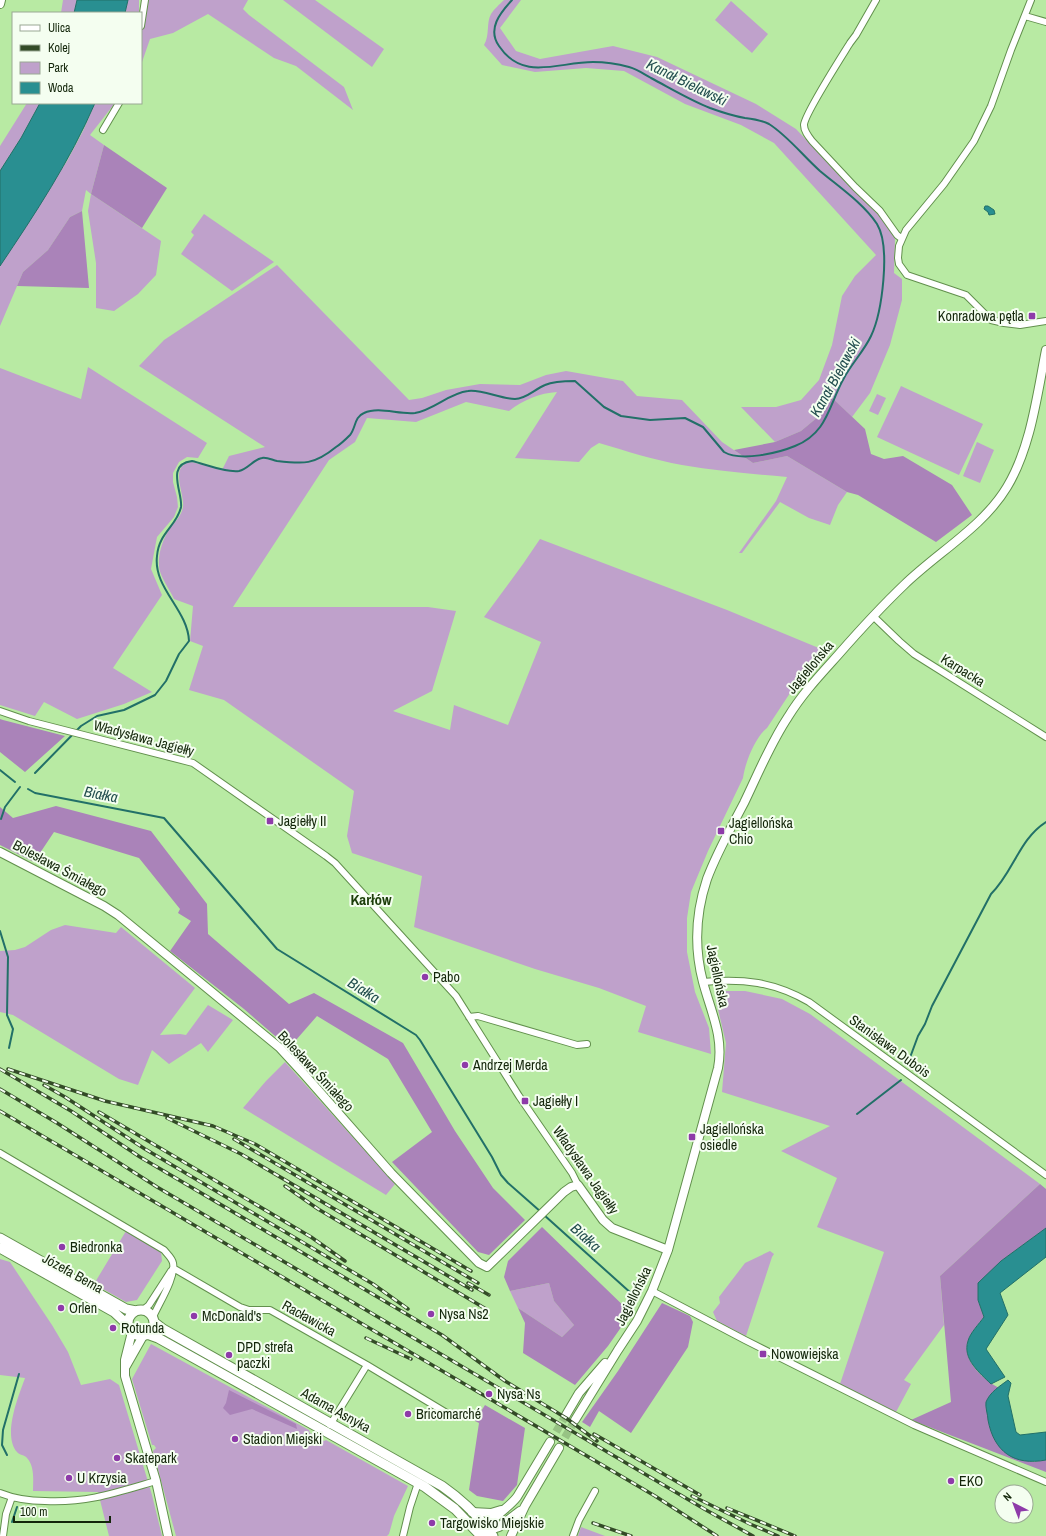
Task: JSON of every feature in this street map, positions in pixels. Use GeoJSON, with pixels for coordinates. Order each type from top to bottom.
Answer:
{"type":"FeatureCollection","features":[{"type":"Feature","properties":{"kind":"main road","name":"Józefa Bema"},"geometry":{"type":"LineString","coordinates":[[1,1242],[126,1309],[140,1311]]}},
{"type":"Feature","properties":{"kind":"main road","name":"Józefa Bema"},"geometry":{"type":"LineString","coordinates":[[1,1242],[114,1312],[130,1329]]}},
{"type":"Feature","properties":{"kind":"main road"},"geometry":{"type":"LineString","coordinates":[[140,1311],[148,1312],[154,1319],[153,1328],[145,1335],[138,1335],[130,1329],[129,1319],[131,1315],[140,1311]]}},
{"type":"Feature","properties":{"kind":"main road","name":"Adama Asnyka"},"geometry":{"type":"LineString","coordinates":[[154,1319],[163,1329],[437,1483],[457,1497],[472,1512],[485,1532],[493,1536]]}},
{"type":"Feature","properties":{"kind":"main road","name":"Adama Asnyka"},"geometry":{"type":"LineString","coordinates":[[145,1335],[158,1338],[418,1483],[448,1502],[475,1528],[481,1536]]}},
{"type":"Feature","properties":{"kind":"street"},"geometry":{"type":"LineString","coordinates":[[0,4],[1,0]]}},
{"type":"Feature","properties":{"kind":"street"},"geometry":{"type":"LineString","coordinates":[[142,20],[145,0]]}},
{"type":"Feature","properties":{"kind":"street"},"geometry":{"type":"LineString","coordinates":[[876,0],[813,105],[804,123],[804,128],[812,141],[855,187],[880,211],[897,236],[901,238]]}},
{"type":"Feature","properties":{"kind":"street"},"geometry":{"type":"LineString","coordinates":[[1031,0],[991,106],[974,141],[944,184],[910,224],[901,238],[898,252],[899,264],[907,276],[966,295],[988,318],[994,321],[1020,325],[1046,321]]}},
{"type":"Feature","properties":{"kind":"street"},"geometry":{"type":"LineString","coordinates":[[1025,16],[1046,22]]}},
{"type":"Feature","properties":{"kind":"street"},"geometry":{"type":"LineString","coordinates":[[103,130],[118,104]]}},
{"type":"Feature","properties":{"kind":"street","name":"Jagiellońska"},"geometry":{"type":"LineString","coordinates":[[575,1420],[618,1350],[638,1321],[652,1291],[668,1250],[718,1068],[720,1054],[718,1034],[703,982],[697,944],[698,918],[704,890],[714,862],[768,751],[787,717],[807,690],[873,616],[904,584],[991,510],[1008,486],[1016,471],[1025,445],[1046,350]]}},
{"type":"Feature","properties":{"kind":"street","name":"Karpacka"},"geometry":{"type":"LineString","coordinates":[[873,616],[914,654],[1046,737]]}},
{"type":"Feature","properties":{"kind":"street","name":"Władysława Jagiełły"},"geometry":{"type":"LineString","coordinates":[[0,711],[70,732],[192,763],[335,863],[456,996],[519,1096],[603,1220],[612,1228],[668,1250]]}},
{"type":"Feature","properties":{"kind":"street","name":"Bolesława Śmiałego"},"geometry":{"type":"LineString","coordinates":[[0,852],[98,902],[118,915],[280,1048],[303,1072],[391,1173],[479,1262],[487,1267],[564,1192],[571,1187],[578,1185]]}},
{"type":"Feature","properties":{"kind":"street","name":"Stanisława Dubois"},"geometry":{"type":"LineString","coordinates":[[703,982],[736,980],[764,984],[795,994],[809,1002],[1046,1175]]}},
{"type":"Feature","properties":{"kind":"street"},"geometry":{"type":"LineString","coordinates":[[469,1017],[478,1016],[577,1046],[588,1044]]}},
{"type":"Feature","properties":{"kind":"street"},"geometry":{"type":"LineString","coordinates":[[0,1153],[158,1246],[170,1257],[173,1268],[171,1279],[154,1319]]}},
{"type":"Feature","properties":{"kind":"street"},"geometry":{"type":"LineString","coordinates":[[140,1311],[149,1305],[173,1268]]}},
{"type":"Feature","properties":{"kind":"street","name":"Racławicka"},"geometry":{"type":"LineString","coordinates":[[173,1268],[240,1307],[249,1310],[270,1310],[367,1365],[450,1415]]}},
{"type":"Feature","properties":{"kind":"street"},"geometry":{"type":"LineString","coordinates":[[652,1291],[733,1334],[914,1425],[1046,1482]]}},
{"type":"Feature","properties":{"kind":"street"},"geometry":{"type":"LineString","coordinates":[[130,1329],[126,1350],[125,1368],[127,1386],[156,1481],[168,1536]]}},
{"type":"Feature","properties":{"kind":"street"},"geometry":{"type":"LineString","coordinates":[[125,1368],[145,1335]]}},
{"type":"Feature","properties":{"kind":"street","name":"Jagiellońska"},"geometry":{"type":"LineString","coordinates":[[566,1415],[579,1393],[618,1350]]}},
{"type":"Feature","properties":{"kind":"street"},"geometry":{"type":"LineString","coordinates":[[327,1432],[367,1365]]}},
{"type":"Feature","properties":{"kind":"street"},"geometry":{"type":"LineString","coordinates":[[485,1532],[493,1518],[506,1509],[518,1497],[550,1442]]}},
{"type":"Feature","properties":{"kind":"street"},"geometry":{"type":"LineString","coordinates":[[510,1536],[524,1506],[559,1448]]}},
{"type":"Feature","properties":{"kind":"street"},"geometry":{"type":"LineString","coordinates":[[0,1493],[12,1498],[30,1501],[84,1500],[104,1497],[156,1481]]}},
{"type":"Feature","properties":{"kind":"street"},"geometry":{"type":"LineString","coordinates":[[403,1536],[418,1483]]}},
{"type":"Feature","properties":{"kind":"street"},"geometry":{"type":"LineString","coordinates":[[525,1485],[534,1490]]}},
{"type":"Feature","properties":{"kind":"street"},"geometry":{"type":"LineString","coordinates":[[573,1536],[579,1520],[595,1491]]}},
{"type":"Feature","properties":{"kind":"street"},"geometry":{"type":"LineString","coordinates":[[3,1536],[6,1514],[12,1498]]}},
{"type":"Feature","properties":{"kind":"street"},"geometry":{"type":"LineString","coordinates":[[475,1528],[485,1532],[499,1527],[512,1518],[524,1506]]}},
{"type":"Feature","properties":{"kind":"street"},"geometry":{"type":"LineString","coordinates":[[472,1512],[491,1513],[506,1509]]}},
{"type":"Feature","properties":{"kind":"green space"},"geometry":{"type":"Polygon","coordinates":[[[63,0],[77,0],[74,12],[61,12],[63,0]]]}},
{"type":"Feature","properties":{"kind":"green space"},"geometry":{"type":"Polygon","coordinates":[[[128,0],[139,0],[139,12],[125,12],[128,0]]]}},
{"type":"Feature","properties":{"kind":"green space"},"geometry":{"type":"Polygon","coordinates":[[[145,0],[248,0],[243,9],[344,87],[353,110],[296,66],[274,58],[208,14],[173,33],[150,39],[142,62],[142,28],[145,0]]]}},
{"type":"Feature","properties":{"kind":"green space"},"geometry":{"type":"Polygon","coordinates":[[[283,0],[315,0],[384,49],[372,67],[283,0]]]}},
{"type":"Feature","properties":{"kind":"green space"},"geometry":{"type":"Polygon","coordinates":[[[504,0],[521,0],[500,28],[516,51],[540,59],[613,46],[657,57],[756,104],[796,129],[857,193],[879,212],[895,239],[894,273],[902,279],[902,300],[890,345],[870,393],[852,417],[829,395],[819,416],[801,431],[775,442],[741,407],[776,407],[801,400],[819,380],[832,345],[842,296],[855,276],[876,255],[774,143],[741,125],[685,104],[624,71],[586,68],[535,72],[502,65],[484,45],[491,14],[504,0]]]}},
{"type":"Feature","properties":{"kind":"green space"},"geometry":{"type":"Polygon","coordinates":[[[731,1],[768,34],[752,53],[715,20],[731,1]]]}},
{"type":"Feature","properties":{"kind":"green space"},"geometry":{"type":"Polygon","coordinates":[[[26,104],[39,104],[21,138],[0,171],[0,146],[26,104]]]}},
{"type":"Feature","properties":{"kind":"green space"},"geometry":{"type":"Polygon","coordinates":[[[95,104],[114,104],[90,135],[104,145],[91,194],[86,190],[82,211],[70,217],[48,250],[23,272],[0,326],[0,266],[67,161],[83,131],[95,104]]]}},
{"type":"Feature","properties":{"kind":"green space"},"geometry":{"type":"Polygon","coordinates":[[[91,194],[161,241],[156,275],[138,294],[114,311],[96,308],[96,263],[88,211],[91,194]]]}},
{"type":"Feature","properties":{"kind":"green space"},"geometry":{"type":"Polygon","coordinates":[[[204,214],[274,262],[232,291],[181,254],[194,235],[191,232],[204,214]]]}},
{"type":"Feature","properties":{"kind":"green space"},"geometry":{"type":"Polygon","coordinates":[[[277,265],[409,400],[422,398],[446,390],[480,384],[520,385],[546,375],[566,371],[623,381],[637,396],[682,400],[722,442],[753,463],[787,456],[847,492],[838,505],[830,525],[809,518],[780,502],[742,553],[739,553],[776,501],[787,477],[721,471],[682,465],[599,443],[591,448],[579,462],[515,458],[557,392],[532,398],[509,411],[466,402],[416,422],[367,418],[355,442],[329,460],[233,607],[428,607],[456,611],[432,691],[393,711],[450,730],[454,705],[508,725],[541,642],[484,617],[540,539],[727,610],[826,651],[794,687],[767,728],[758,738],[748,758],[743,778],[708,851],[691,892],[687,918],[687,952],[695,992],[709,1028],[711,1054],[638,1032],[646,1006],[599,988],[535,969],[414,927],[422,876],[352,853],[347,836],[354,791],[224,700],[189,690],[203,646],[190,641],[193,606],[174,599],[159,570],[160,553],[164,540],[183,507],[179,474],[181,468],[185,464],[192,462],[222,470],[229,456],[265,447],[139,366],[164,340],[277,265]]]}},
{"type":"Feature","properties":{"kind":"green space"},"geometry":{"type":"Polygon","coordinates":[[[88,367],[207,443],[198,458],[187,457],[179,462],[173,473],[173,482],[178,507],[174,517],[157,537],[151,569],[162,595],[113,668],[152,692],[124,704],[77,719],[44,702],[35,716],[0,705],[0,368],[81,399],[88,367]]]}},
{"type":"Feature","properties":{"kind":"green space"},"geometry":{"type":"Polygon","coordinates":[[[901,386],[983,424],[959,475],[877,437],[901,386]]]}},
{"type":"Feature","properties":{"kind":"green space"},"geometry":{"type":"Polygon","coordinates":[[[877,394],[886,398],[878,415],[869,411],[877,394]]]}},
{"type":"Feature","properties":{"kind":"green space"},"geometry":{"type":"Polygon","coordinates":[[[977,442],[994,450],[980,483],[963,476],[977,442]]]}},
{"type":"Feature","properties":{"kind":"green space"},"geometry":{"type":"Polygon","coordinates":[[[65,925],[116,933],[121,927],[195,988],[160,1035],[186,1035],[208,1005],[233,1020],[208,1052],[201,1043],[169,1064],[152,1050],[138,1085],[119,1079],[13,1015],[0,1012],[0,951],[15,950],[25,947],[51,930],[65,925]]]}},
{"type":"Feature","properties":{"kind":"green space"},"geometry":{"type":"Polygon","coordinates":[[[718,991],[745,991],[782,999],[810,1014],[1040,1184],[940,1276],[944,1325],[904,1380],[911,1384],[896,1412],[840,1384],[884,1252],[817,1227],[837,1178],[781,1151],[830,1126],[722,1092],[726,1043],[716,1001],[718,991]]]}},
{"type":"Feature","properties":{"kind":"green space"},"geometry":{"type":"Polygon","coordinates":[[[285,1062],[395,1184],[386,1195],[243,1108],[266,1081],[285,1062]]]}},
{"type":"Feature","properties":{"kind":"green space"},"geometry":{"type":"Polygon","coordinates":[[[126,1231],[161,1252],[162,1261],[137,1300],[126,1302],[94,1284],[126,1231]]]}},
{"type":"Feature","properties":{"kind":"green space"},"geometry":{"type":"Polygon","coordinates":[[[770,1251],[774,1254],[746,1336],[717,1321],[713,1312],[720,1303],[719,1297],[745,1263],[770,1251]]]}},
{"type":"Feature","properties":{"kind":"green space"},"geometry":{"type":"Polygon","coordinates":[[[0,1259],[10,1262],[52,1325],[68,1352],[81,1385],[110,1379],[119,1385],[152,1495],[162,1536],[109,1536],[98,1492],[33,1491],[33,1474],[30,1462],[26,1457],[17,1452],[13,1445],[11,1436],[13,1415],[25,1378],[0,1375],[0,1259]]]}},
{"type":"Feature","properties":{"kind":"green space"},"geometry":{"type":"Polygon","coordinates":[[[549,1283],[554,1301],[574,1325],[562,1337],[518,1308],[510,1291],[549,1283]]]}},
{"type":"Feature","properties":{"kind":"green space","name":"Stadion Miejski"},"geometry":{"type":"Polygon","coordinates":[[[151,1344],[309,1430],[310,1433],[324,1441],[326,1440],[408,1486],[394,1516],[389,1534],[387,1536],[176,1536],[153,1451],[156,1448],[152,1445],[132,1379],[151,1344]]]}},
{"type":"Feature","properties":{"kind":"green space"},"geometry":{"type":"Polygon","coordinates":[[[581,1527],[605,1536],[578,1536],[581,1527]]]}},
{"type":"Feature","properties":{"kind":"shaded area"},"geometry":{"type":"Polygon","coordinates":[[[104,145],[167,188],[142,228],[91,194],[104,145]]]}},
{"type":"Feature","properties":{"kind":"shaded area"},"geometry":{"type":"Polygon","coordinates":[[[82,211],[89,288],[17,286],[23,272],[48,250],[70,217],[82,211]]]}},
{"type":"Feature","properties":{"kind":"shaded area"},"geometry":{"type":"Polygon","coordinates":[[[829,395],[865,429],[871,454],[884,459],[903,456],[952,485],[972,515],[936,542],[858,495],[847,492],[787,456],[753,463],[734,450],[775,442],[801,431],[819,416],[829,395]]]}},
{"type":"Feature","properties":{"kind":"shaded area"},"geometry":{"type":"Polygon","coordinates":[[[0,719],[65,736],[25,772],[0,752],[0,719]]]}},
{"type":"Feature","properties":{"kind":"shaded area"},"geometry":{"type":"Polygon","coordinates":[[[56,806],[151,831],[207,904],[208,934],[289,1004],[314,993],[403,1043],[455,1131],[493,1188],[525,1220],[489,1255],[478,1252],[392,1162],[432,1132],[388,1059],[317,1016],[289,1048],[244,1009],[170,951],[191,921],[178,913],[180,909],[139,858],[54,832],[34,862],[0,845],[0,807],[13,818],[56,806]]]}},
{"type":"Feature","properties":{"kind":"shaded area"},"geometry":{"type":"Polygon","coordinates":[[[1040,1184],[1046,1189],[1046,1228],[1001,1261],[978,1300],[984,1317],[971,1335],[967,1348],[968,1355],[975,1369],[999,1388],[991,1394],[1032,1462],[1046,1460],[1046,1472],[911,1420],[951,1402],[940,1276],[1040,1184]]]}},
{"type":"Feature","properties":{"kind":"shaded area"},"geometry":{"type":"Polygon","coordinates":[[[542,1227],[631,1313],[608,1346],[575,1385],[523,1353],[525,1323],[518,1308],[562,1337],[574,1325],[554,1301],[549,1283],[510,1291],[504,1277],[508,1261],[542,1227]]]}},
{"type":"Feature","properties":{"kind":"shaded area"},"geometry":{"type":"Polygon","coordinates":[[[662,1303],[690,1316],[693,1322],[688,1347],[631,1433],[599,1411],[590,1427],[582,1422],[618,1371],[662,1303]]]}},
{"type":"Feature","properties":{"kind":"shaded area"},"geometry":{"type":"Polygon","coordinates":[[[229,1390],[296,1424],[297,1429],[252,1409],[230,1415],[223,1408],[226,1403],[229,1390]]]}},
{"type":"Feature","properties":{"kind":"shaded area"},"geometry":{"type":"Polygon","coordinates":[[[485,1405],[525,1428],[517,1485],[503,1501],[477,1496],[469,1490],[479,1423],[475,1421],[485,1405]]]}},
{"type":"Feature","properties":{"kind":"water"},"geometry":{"type":"Polygon","coordinates":[[[77,0],[128,0],[125,12],[74,12],[77,0]]]}},
{"type":"Feature","properties":{"kind":"water"},"geometry":{"type":"Polygon","coordinates":[[[39,104],[95,104],[75,146],[39,207],[0,266],[0,171],[21,138],[39,104]]]}},
{"type":"Feature","properties":{"kind":"water"},"geometry":{"type":"Polygon","coordinates":[[[985,206],[988,206],[994,210],[995,214],[989,215],[984,209],[985,206]]]}},
{"type":"Feature","properties":{"kind":"water"},"geometry":{"type":"Polygon","coordinates":[[[1046,1228],[1046,1257],[1000,1293],[1008,1315],[986,1349],[1005,1377],[991,1384],[973,1365],[967,1348],[969,1338],[984,1317],[978,1300],[978,1283],[1001,1261],[1046,1228]]]}},
{"type":"Feature","properties":{"kind":"water"},"geometry":{"type":"Polygon","coordinates":[[[1008,1380],[1011,1383],[1008,1396],[1016,1432],[1020,1435],[1046,1432],[1046,1460],[1024,1461],[1015,1458],[1007,1454],[995,1441],[988,1420],[986,1402],[993,1392],[1008,1380]]]}},
{"type":"Feature","properties":{"kind":"waterway","name":"Kanał Bielawski"},"geometry":{"type":"LineString","coordinates":[[35,773],[81,726],[97,716],[124,710],[155,695],[166,681],[179,654],[189,641],[183,619],[165,589],[157,568],[158,548],[164,535],[179,514],[181,507],[177,473],[179,467],[184,463],[192,461],[222,470],[239,471],[256,460],[262,458],[286,462],[308,462],[321,457],[342,443],[352,432],[358,417],[370,411],[383,410],[402,413],[415,413],[429,409],[461,392],[468,391],[479,391],[509,399],[519,399],[545,385],[563,381],[575,381],[604,407],[621,416],[650,420],[685,418],[703,427],[724,452],[731,455],[749,456],[770,454],[788,449],[806,440],[821,426],[844,378],[871,336],[879,312],[883,280],[884,248],[877,224],[858,202],[820,171],[783,134],[769,124],[710,108],[688,98],[638,70],[625,66],[593,62],[542,68],[519,64],[508,57],[499,46],[494,33],[499,16],[512,0]]}},
{"type":"Feature","properties":{"kind":"waterway","name":"Białka"},"geometry":{"type":"LineString","coordinates":[[0,770],[15,782]]}},
{"type":"Feature","properties":{"kind":"waterway","name":"Kanał Bielawski"},"geometry":{"type":"LineString","coordinates":[[1,819],[5,807],[20,787]]}},
{"type":"Feature","properties":{"kind":"waterway","name":"Białka"},"geometry":{"type":"LineString","coordinates":[[28,789],[35,793],[164,818],[277,949],[416,1035],[492,1157],[501,1175],[541,1212]]}},
{"type":"Feature","properties":{"kind":"waterway"},"geometry":{"type":"LineString","coordinates":[[908,1063],[918,1036],[925,1024],[932,1006],[991,894],[999,886],[1029,837],[1046,822]]}},
{"type":"Feature","properties":{"kind":"waterway","name":"Kanał Bielawski"},"geometry":{"type":"LineString","coordinates":[[0,931],[8,957],[7,1015],[13,1029],[9,1048]]}},
{"type":"Feature","properties":{"kind":"waterway"},"geometry":{"type":"LineString","coordinates":[[857,1114],[901,1080]]}},
{"type":"Feature","properties":{"kind":"waterway","name":"Białka"},"geometry":{"type":"LineString","coordinates":[[544,1215],[632,1294]]}},
{"type":"Feature","properties":{"kind":"waterway","name":"Kanał Bielawski"},"geometry":{"type":"LineString","coordinates":[[7,1455],[2,1445],[3,1430],[19,1374]]}},
{"type":"Feature","properties":{"kind":"waterway","name":"Kanał Bielawski"},"geometry":{"type":"LineString","coordinates":[[12,1522],[17,1507]]}},
{"type":"Feature","properties":{"kind":"tunnel"},"geometry":{"type":"LineString","coordinates":[[550,1442],[566,1415]]}},
{"type":"Feature","properties":{"kind":"tunnel"},"geometry":{"type":"LineString","coordinates":[[559,1448],[575,1420]]}},
{"type":"Feature","properties":{"kind":"railway"},"geometry":{"type":"LineString","coordinates":[[0,1069],[71,1111],[140,1157],[442,1335],[505,1381],[566,1418],[597,1441]]}},
{"type":"Feature","properties":{"kind":"railway"},"geometry":{"type":"LineString","coordinates":[[8,1069],[105,1101],[213,1126],[255,1144],[471,1271]]}},
{"type":"Feature","properties":{"kind":"railway"},"geometry":{"type":"LineString","coordinates":[[44,1085],[145,1149],[373,1284],[408,1309]]}},
{"type":"Feature","properties":{"kind":"railway"},"geometry":{"type":"LineString","coordinates":[[0,1089],[57,1123],[157,1187],[706,1510],[753,1536]]}},
{"type":"Feature","properties":{"kind":"railway"},"geometry":{"type":"LineString","coordinates":[[0,1111],[655,1496],[717,1536]]}},
{"type":"Feature","properties":{"kind":"railway"},"geometry":{"type":"LineString","coordinates":[[99,1112],[311,1237],[345,1261]]}},
{"type":"Feature","properties":{"kind":"railway"},"geometry":{"type":"LineString","coordinates":[[167,1118],[241,1154],[472,1290]]}},
{"type":"Feature","properties":{"kind":"railway"},"geometry":{"type":"LineString","coordinates":[[234,1139],[478,1283]]}},
{"type":"Feature","properties":{"kind":"railway"},"geometry":{"type":"LineString","coordinates":[[285,1186],[318,1209],[486,1309]]}},
{"type":"Feature","properties":{"kind":"railway"},"geometry":{"type":"LineString","coordinates":[[468,1283],[489,1295]]}},
{"type":"Feature","properties":{"kind":"railway"},"geometry":{"type":"LineString","coordinates":[[366,1338],[411,1359]]}},
{"type":"Feature","properties":{"kind":"railway"},"geometry":{"type":"LineString","coordinates":[[594,1434],[700,1495]]}},
{"type":"Feature","properties":{"kind":"railway"},"geometry":{"type":"LineString","coordinates":[[692,1496],[778,1536]]}},
{"type":"Feature","properties":{"kind":"railway"},"geometry":{"type":"LineString","coordinates":[[727,1508],[795,1536]]}},
{"type":"Feature","properties":{"kind":"railway"},"geometry":{"type":"LineString","coordinates":[[593,1523],[631,1536]]}},
{"type":"Feature","properties":{"kind":"place","name":"Konradowa pętla"},"geometry":{"type":"Point","coordinates":[1032,316]}},
{"type":"Feature","properties":{"kind":"place","name":"Jagiełły II"},"geometry":{"type":"Point","coordinates":[270,821]}},
{"type":"Feature","properties":{"kind":"place","name":"Jagiellońska Chio"},"geometry":{"type":"Point","coordinates":[721,831]}},
{"type":"Feature","properties":{"kind":"place","name":"Pabo"},"geometry":{"type":"Point","coordinates":[425,977]}},
{"type":"Feature","properties":{"kind":"place","name":"Andrzej Merda"},"geometry":{"type":"Point","coordinates":[465,1065]}},
{"type":"Feature","properties":{"kind":"place","name":"Jagiełły I"},"geometry":{"type":"Point","coordinates":[525,1101]}},
{"type":"Feature","properties":{"kind":"place","name":"Jagiellońska osiedle"},"geometry":{"type":"Point","coordinates":[692,1137]}},
{"type":"Feature","properties":{"kind":"place","name":"Biedronka"},"geometry":{"type":"Point","coordinates":[62,1247]}},
{"type":"Feature","properties":{"kind":"place","name":"Orlen"},"geometry":{"type":"Point","coordinates":[61,1308]}},
{"type":"Feature","properties":{"kind":"place","name":"Nysa Ns2"},"geometry":{"type":"Point","coordinates":[431,1314]}},
{"type":"Feature","properties":{"kind":"place","name":"McDonald's"},"geometry":{"type":"Point","coordinates":[194,1316]}},
{"type":"Feature","properties":{"kind":"place","name":"Rotunda"},"geometry":{"type":"Point","coordinates":[113,1328]}},
{"type":"Feature","properties":{"kind":"place","name":"Nowowiejska"},"geometry":{"type":"Point","coordinates":[763,1354]}},
{"type":"Feature","properties":{"kind":"place","name":"DPD strefa paczki"},"geometry":{"type":"Point","coordinates":[229,1355]}},
{"type":"Feature","properties":{"kind":"place","name":"Nysa Ns"},"geometry":{"type":"Point","coordinates":[489,1394]}},
{"type":"Feature","properties":{"kind":"place","name":"Bricomarché"},"geometry":{"type":"Point","coordinates":[408,1414]}},
{"type":"Feature","properties":{"kind":"place","name":"Stadion Miejski"},"geometry":{"type":"Point","coordinates":[235,1439]}},
{"type":"Feature","properties":{"kind":"place","name":"Skatepark"},"geometry":{"type":"Point","coordinates":[117,1458]}},
{"type":"Feature","properties":{"kind":"place","name":"U Krzysia"},"geometry":{"type":"Point","coordinates":[69,1478]}},
{"type":"Feature","properties":{"kind":"place","name":"EKO"},"geometry":{"type":"Point","coordinates":[951,1481]}},
{"type":"Feature","properties":{"kind":"place","name":"Targowisko Miejskie"},"geometry":{"type":"Point","coordinates":[432,1523]}},
{"type":"Feature","properties":{"kind":"district","name":"Karłów"},"geometry":{"type":"Point","coordinates":[371,899]}}]}
